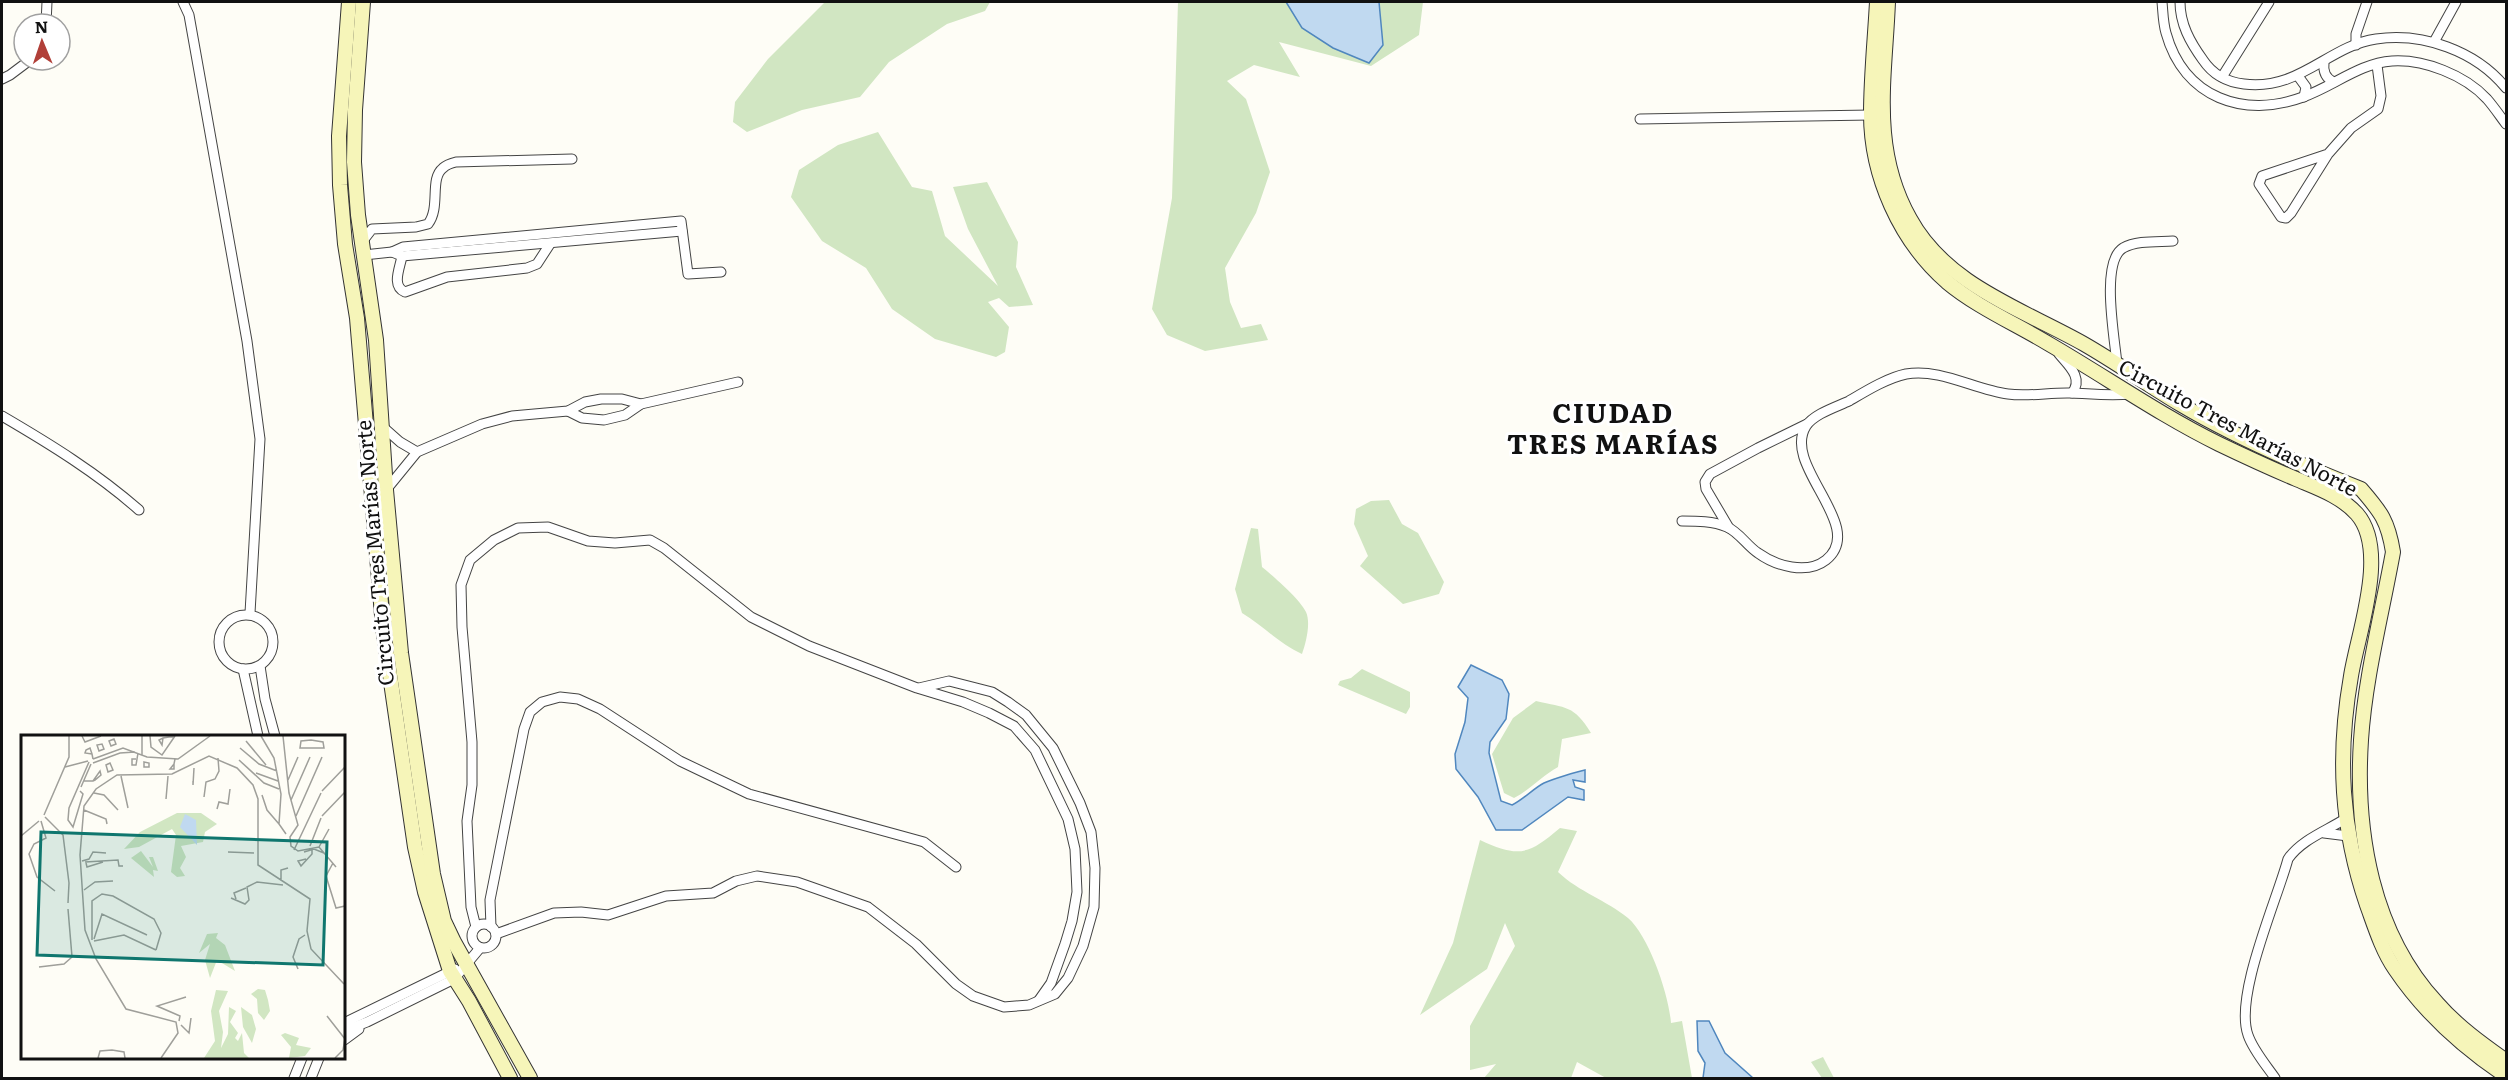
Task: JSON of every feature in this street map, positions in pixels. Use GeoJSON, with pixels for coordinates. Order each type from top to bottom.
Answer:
{"type":"FeatureCollection","features":[{"type":"Feature","properties":{"kind":"street"},"geometry":{"type":"LineString","coordinates":[[183,2],[189,15],[245,330],[260,439],[250,613]]}},
{"type":"Feature","properties":{"kind":"street","name":"Circuito Tres Marías Norte"},"geometry":{"type":"LineString","coordinates":[[350,2],[339,136],[340,185],[345,244],[359,337],[384,627],[415,847],[425,892],[452,975],[469,1001],[510,1078]]}},
{"type":"Feature","properties":{"kind":"street","name":"Circuito Tres Marías Norte"},"geometry":{"type":"LineString","coordinates":[[363,2],[354,162],[358,214],[376,340],[386,490],[401,653],[433,874],[444,921],[466,965],[530,1078]]}},
{"type":"Feature","properties":{"kind":"street","name":"Circuito Tres Marías Norte"},"geometry":{"type":"LineString","coordinates":[[1877,2],[1871,115],[1874,140],[1909,240],[1931,267],[1951,285],[2131,394],[2219,444],[2333,495],[2356,513],[2367,530],[2372,547],[2372,572],[2350,678],[2344,731],[2343,783],[2348,836],[2377,934],[2394,968],[2417,999],[2440,1023],[2478,1047],[2506,1061]]}},
{"type":"Feature","properties":{"kind":"street","name":"Circuito Tres Marías Norte"},"geometry":{"type":"LineString","coordinates":[[1888,2],[1883,130],[1890,189],[1933,251],[1960,276],[2002,302],[2083,344],[2181,405],[2228,430],[2361,489],[2389,528],[2392,552],[2361,738],[2360,785],[2363,833],[2370,868],[2382,913],[2394,942],[2415,976],[2436,1003],[2506,1076]]}},
{"type":"Feature","properties":{"kind":"street"},"geometry":{"type":"LineString","coordinates":[[2162,2],[2166,33],[2175,56],[2194,81],[2219,100],[2246,106],[2271,105],[2304,97],[2377,65],[2391,61],[2411,62],[2436,68],[2462,80],[2486,98],[2506,124]]}},
{"type":"Feature","properties":{"kind":"street"},"geometry":{"type":"LineString","coordinates":[[2180,2],[2183,24],[2190,43],[2209,68],[2228,82],[2255,86],[2298,76],[2356,45],[2374,39],[2395,38],[2434,42],[2465,56],[2500,80],[2506,88]]}},
{"type":"Feature","properties":{"kind":"street"},"geometry":{"type":"LineString","coordinates":[[2222,78],[2269,2]]}},
{"type":"Feature","properties":{"kind":"street"},"geometry":{"type":"LineString","coordinates":[[2356,45],[2356,34],[2367,2]]}},
{"type":"Feature","properties":{"kind":"street"},"geometry":{"type":"LineString","coordinates":[[2434,42],[2456,2]]}},
{"type":"Feature","properties":{"kind":"street"},"geometry":{"type":"LineString","coordinates":[[2324,62],[2325,74],[2329,80],[2334,82]]}},
{"type":"Feature","properties":{"kind":"street"},"geometry":{"type":"LineString","coordinates":[[2328,154],[2262,176],[2259,184],[2281,217],[2286,218],[2291,213],[2328,154],[2351,128],[2378,109],[2381,96],[2377,65]]}},
{"type":"Feature","properties":{"kind":"street"},"geometry":{"type":"LineString","coordinates":[[2298,76],[2306,87],[2304,97]]}},
{"type":"Feature","properties":{"kind":"street"},"geometry":{"type":"LineString","coordinates":[[1640,119],[1871,115]]}},
{"type":"Feature","properties":{"kind":"street"},"geometry":{"type":"LineString","coordinates":[[358,214],[372,229],[416,227],[428,224],[435,215],[436,180],[442,168],[456,162],[572,159]]}},
{"type":"Feature","properties":{"kind":"street"},"geometry":{"type":"LineString","coordinates":[[392,252],[403,247],[557,231],[681,222],[688,274],[721,272]]}},
{"type":"Feature","properties":{"kind":"street"},"geometry":{"type":"LineString","coordinates":[[372,229],[363,248],[392,252],[402,256],[682,231]]}},
{"type":"Feature","properties":{"kind":"street"},"geometry":{"type":"LineString","coordinates":[[402,256],[397,284],[405,292],[447,277],[527,268],[537,264],[554,243],[557,231]]}},
{"type":"Feature","properties":{"kind":"street"},"geometry":{"type":"LineString","coordinates":[[2117,364],[2110,297],[2112,260],[2120,249],[2131,244],[2173,241]]}},
{"type":"Feature","properties":{"kind":"street"},"geometry":{"type":"LineString","coordinates":[[2051,345],[2073,371],[2077,380],[2072,393]]}},
{"type":"Feature","properties":{"kind":"street"},"geometry":{"type":"LineString","coordinates":[[1807,424],[1802,435],[1804,456],[1809,472],[1835,518],[1837,531],[1834,550],[1826,560],[1808,568],[1776,563],[1758,554],[1729,528],[1706,489],[1705,482],[1710,474],[1876,386],[1906,374],[1935,374],[1987,391],[2011,395],[2072,393],[2108,396],[2131,394]]}},
{"type":"Feature","properties":{"kind":"street"},"geometry":{"type":"LineString","coordinates":[[568,411],[582,418],[604,420],[625,415],[641,404],[738,382]]}},
{"type":"Feature","properties":{"kind":"street"},"geometry":{"type":"LineString","coordinates":[[386,490],[417,452],[482,424],[512,416],[568,411],[585,402],[601,399],[622,399],[641,404]]}},
{"type":"Feature","properties":{"kind":"street"},"geometry":{"type":"LineString","coordinates":[[2,416],[109,484],[138,510]]}},
{"type":"Feature","properties":{"kind":"street"},"geometry":{"type":"LineString","coordinates":[[382,426],[400,442],[417,452]]}},
{"type":"Feature","properties":{"kind":"street"},"geometry":{"type":"LineString","coordinates":[[1682,521],[1717,524],[1729,528]]}},
{"type":"Feature","properties":{"kind":"street"},"geometry":{"type":"LineString","coordinates":[[476,927],[471,907],[467,821],[472,785],[472,742],[462,627],[461,585],[470,560],[494,540],[518,528],[548,527],[588,541],[615,543],[650,540],[664,548],[751,617],[808,646],[916,688],[963,702],[1014,726],[1035,750],[1068,819],[1075,849],[1077,892],[1074,911],[1051,982],[1039,1000]]}},
{"type":"Feature","properties":{"kind":"street"},"geometry":{"type":"LineString","coordinates":[[2365,606],[2382,610]]}},
{"type":"Feature","properties":{"kind":"street"},"geometry":{"type":"LineString","coordinates":[[250,613],[264,620],[273,635],[272,653],[260,666],[243,669],[230,664],[220,654],[218,640],[222,626],[233,617],[250,613]]}},
{"type":"Feature","properties":{"kind":"street"},"geometry":{"type":"LineString","coordinates":[[260,666],[265,699],[275,735]]}},
{"type":"Feature","properties":{"kind":"street"},"geometry":{"type":"LineString","coordinates":[[243,669],[258,735]]}},
{"type":"Feature","properties":{"kind":"street"},"geometry":{"type":"LineString","coordinates":[[494,931],[554,913],[581,912],[608,915],[666,896],[713,893],[736,881],[757,876],[797,882],[868,907],[916,944],[956,984],[973,996],[1004,1007],[1029,1005],[1055,994],[1068,978],[1083,946],[1094,907],[1095,868],[1091,832],[1080,803],[1053,748],[1026,715],[1008,702],[992,692],[948,681],[916,688]]}},
{"type":"Feature","properties":{"kind":"street"},"geometry":{"type":"LineString","coordinates":[[494,931],[484,924],[476,927],[472,934],[473,942],[480,948],[488,948],[494,942],[494,931],[490,900],[524,729],[530,712],[542,702],[560,697],[578,699],[600,709],[680,761],[749,794],[924,842],[956,867]]}},
{"type":"Feature","properties":{"kind":"street"},"geometry":{"type":"LineString","coordinates":[[2275,1078],[2247,1035],[2244,1014],[2251,974],[2288,859],[2294,851],[2345,819]]}},
{"type":"Feature","properties":{"kind":"street"},"geometry":{"type":"LineString","coordinates":[[2324,833],[2348,836]]}},
{"type":"Feature","properties":{"kind":"street"},"geometry":{"type":"LineString","coordinates":[[345,1030],[365,1018],[452,975],[466,965],[480,948]]}},
{"type":"Feature","properties":{"kind":"street"},"geometry":{"type":"LineString","coordinates":[[345,1013],[365,1018]]}},
{"type":"Feature","properties":{"kind":"street"},"geometry":{"type":"LineString","coordinates":[[345,1023],[365,1018]]}},
{"type":"Feature","properties":{"kind":"street"},"geometry":{"type":"LineString","coordinates":[[345,1039],[365,1018]]}},
{"type":"Feature","properties":{"kind":"street"},"geometry":{"type":"LineString","coordinates":[[294,1078],[302,1059]]}},
{"type":"Feature","properties":{"kind":"street"},"geometry":{"type":"LineString","coordinates":[[311,1078],[320,1059]]}},
{"type":"Feature","properties":{"kind":"green space"},"geometry":{"type":"Polygon","coordinates":[[[825,2],[990,2],[985,11],[947,24],[889,62],[860,97],[802,110],[747,132],[733,122],[735,102],[768,59],[825,2]]]}},
{"type":"Feature","properties":{"kind":"green space"},"geometry":{"type":"Polygon","coordinates":[[[1178,2],[1423,2],[1419,35],[1371,66],[1279,42],[1300,77],[1254,65],[1227,81],[1246,99],[1270,172],[1256,213],[1225,268],[1230,302],[1241,328],[1261,324],[1268,340],[1205,351],[1167,335],[1152,309],[1172,198],[1178,2]]]}},
{"type":"Feature","properties":{"kind":"green space"},"geometry":{"type":"Polygon","coordinates":[[[878,132],[912,187],[932,191],[945,236],[998,286],[968,229],[953,187],[987,182],[1018,242],[1016,267],[1033,305],[1009,307],[999,298],[988,302],[1009,327],[1005,352],[996,357],[935,339],[892,309],[866,268],[822,241],[791,197],[799,170],[838,145],[878,132]]]}},
{"type":"Feature","properties":{"kind":"green space"},"geometry":{"type":"Polygon","coordinates":[[[1389,500],[1402,524],[1418,533],[1444,582],[1439,594],[1403,604],[1360,566],[1368,556],[1354,524],[1356,509],[1371,501],[1389,500]]]}},
{"type":"Feature","properties":{"kind":"green space"},"geometry":{"type":"Polygon","coordinates":[[[1251,528],[1258,529],[1262,567],[1292,594],[1306,612],[1308,627],[1302,654],[1242,613],[1235,589],[1251,528]]]}},
{"type":"Feature","properties":{"kind":"green space"},"geometry":{"type":"Polygon","coordinates":[[[1362,669],[1410,692],[1410,707],[1406,714],[1338,685],[1340,681],[1351,678],[1362,669]]]}},
{"type":"Feature","properties":{"kind":"green space"},"geometry":{"type":"Polygon","coordinates":[[[1536,701],[1574,712],[1591,733],[1562,739],[1558,767],[1514,798],[1504,793],[1492,754],[1513,718],[1536,701]]]}},
{"type":"Feature","properties":{"kind":"green space"},"geometry":{"type":"Polygon","coordinates":[[[1560,828],[1577,831],[1558,872],[1611,906],[1636,927],[1657,967],[1671,1023],[1682,1021],[1692,1078],[1606,1078],[1577,1062],[1571,1078],[1484,1078],[1496,1064],[1470,1070],[1470,1026],[1515,946],[1505,923],[1487,969],[1420,1015],[1453,943],[1480,840],[1504,850],[1523,851],[1539,844],[1560,828]]]}},
{"type":"Feature","properties":{"kind":"green space"},"geometry":{"type":"Polygon","coordinates":[[[1823,1057],[1834,1078],[1822,1078],[1811,1062],[1823,1057]]]}},
{"type":"Feature","properties":{"kind":"water"},"geometry":{"type":"Polygon","coordinates":[[[1286,2],[1379,2],[1383,45],[1369,63],[1333,48],[1302,28],[1286,2]]]}},
{"type":"Feature","properties":{"kind":"water"},"geometry":{"type":"Polygon","coordinates":[[[1471,665],[1502,680],[1509,694],[1506,719],[1490,742],[1489,753],[1501,801],[1512,805],[1544,783],[1585,770],[1585,782],[1573,780],[1575,787],[1584,790],[1584,800],[1568,797],[1522,830],[1496,830],[1478,797],[1456,769],[1455,754],[1465,722],[1468,698],[1458,687],[1471,665]]]}},
{"type":"Feature","properties":{"kind":"water"},"geometry":{"type":"Polygon","coordinates":[[[1697,1021],[1709,1021],[1725,1053],[1753,1078],[1703,1078],[1705,1063],[1698,1051],[1697,1021]]]}},
{"type":"Feature","properties":{"kind":"district","name":"CIUDAD TRES MARÍAS"},"geometry":{"type":"Point","coordinates":[1613,426]}}]}
